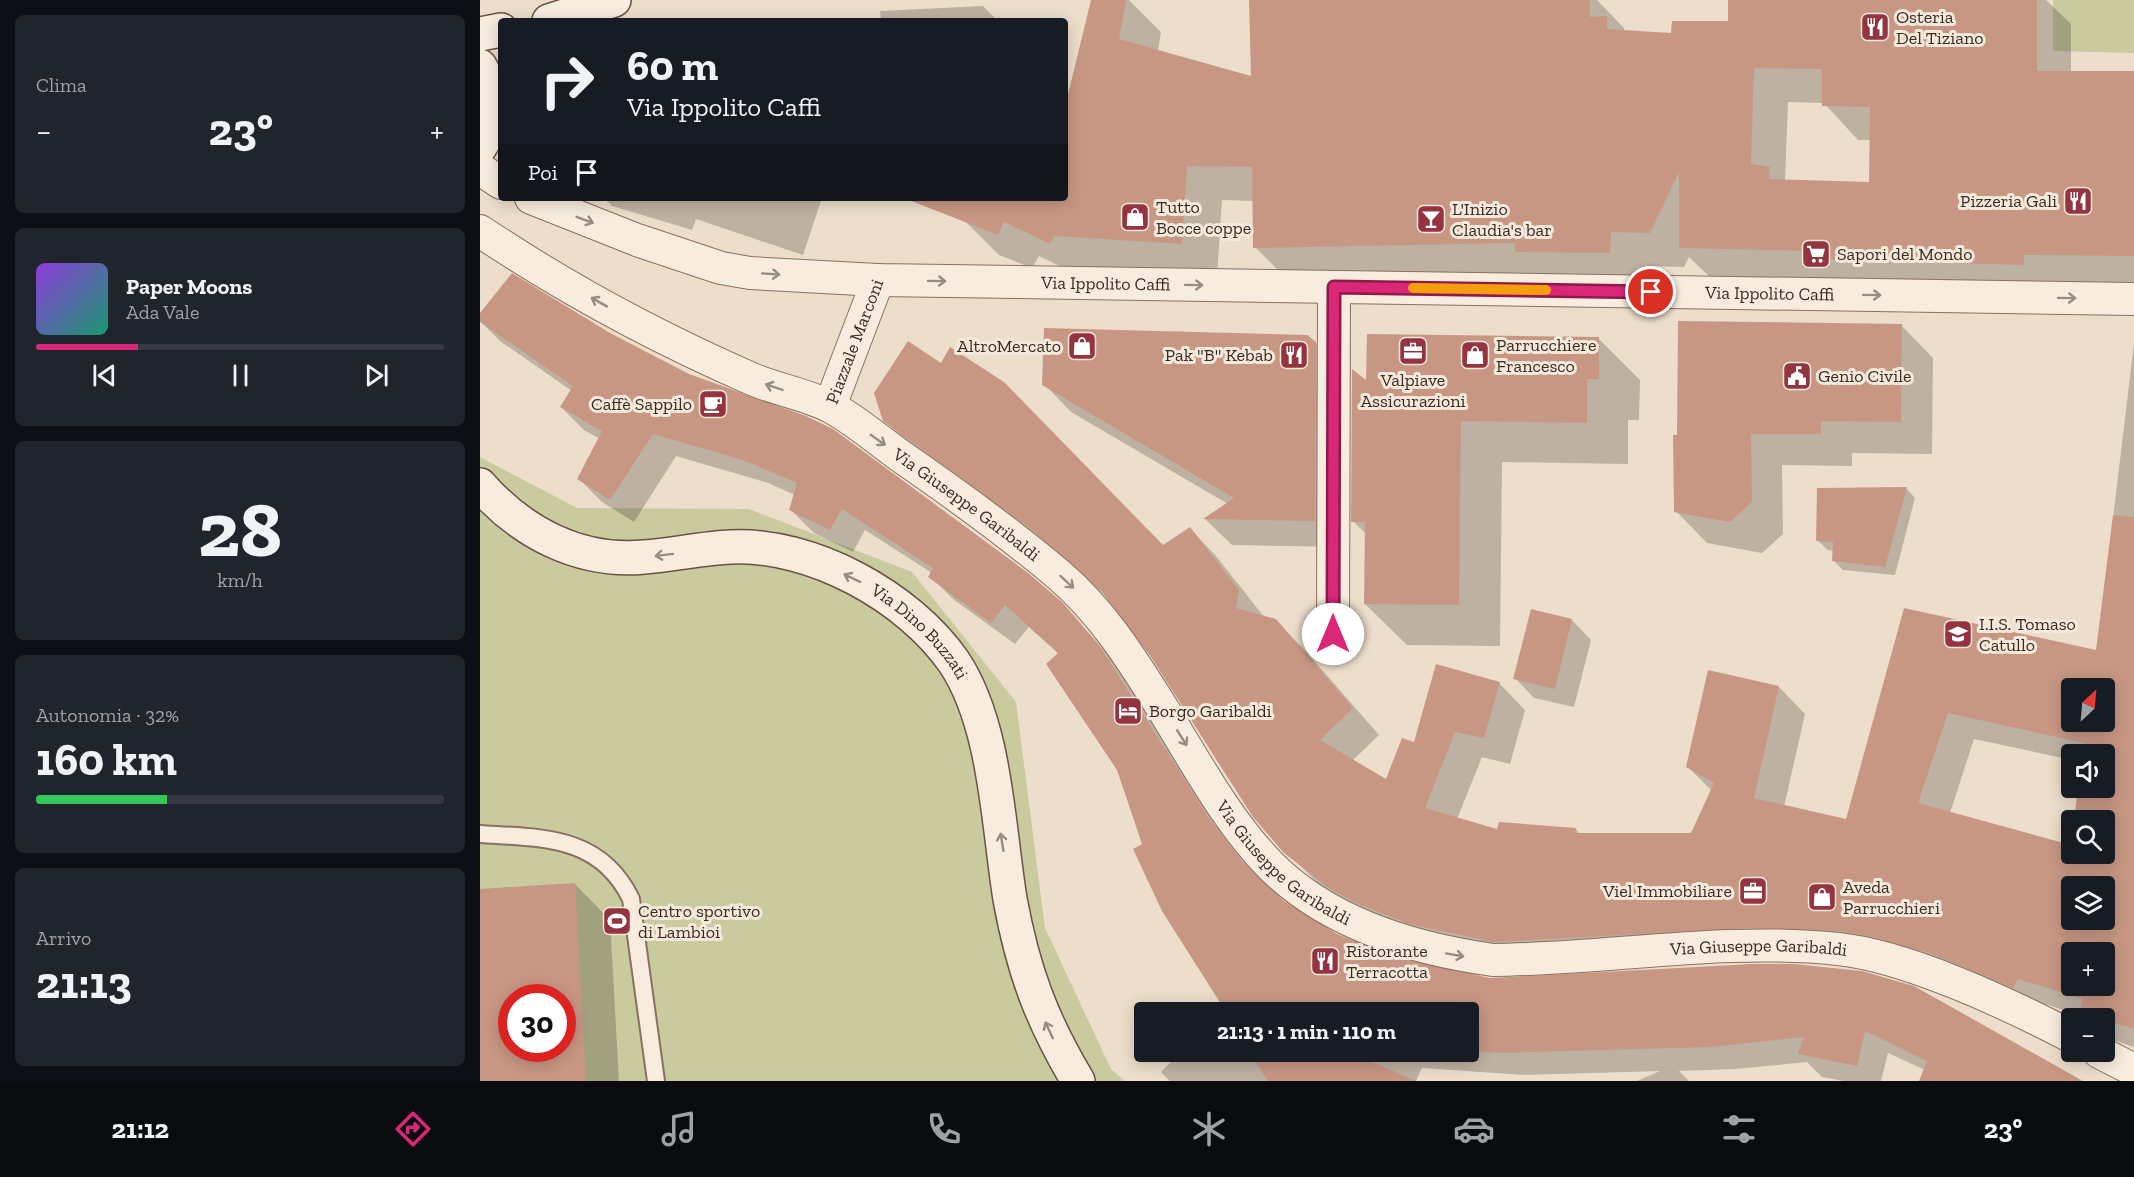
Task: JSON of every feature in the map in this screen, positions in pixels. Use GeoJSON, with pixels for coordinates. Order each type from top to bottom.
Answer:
{"type":"FeatureCollection","features":[{"type":"Feature","properties":{"kind":"street"},"geometry":{"type":"LineString","coordinates":[[554,16],[614,0]]}},
{"type":"Feature","properties":{"kind":"street"},"geometry":{"type":"LineString","coordinates":[[480,34],[498,31]]}},
{"type":"Feature","properties":{"kind":"street"},"geometry":{"type":"LineString","coordinates":[[480,66],[492,92],[491,123]]}},
{"type":"Feature","properties":{"kind":"street"},"geometry":{"type":"LineString","coordinates":[[480,169],[498,181]]}},
{"type":"Feature","properties":{"kind":"street","name":"Piazzale Marconi"},"geometry":{"type":"LineString","coordinates":[[480,231],[555,279],[668,340],[755,381],[830,406],[878,280],[750,273],[721,268],[637,240],[539,201]]}},
{"type":"Feature","properties":{"kind":"street","name":"Via Ippolito Caffi"},"geometry":{"type":"LineString","coordinates":[[878,280],[2134,299]]}},
{"type":"Feature","properties":{"kind":"street"},"geometry":{"type":"LineString","coordinates":[[1333,634],[1334,287]]}},
{"type":"Feature","properties":{"kind":"street","name":"Via Giuseppe Garibaldi"},"geometry":{"type":"LineString","coordinates":[[830,406],[963,499],[1090,603],[1131,658],[1248,840],[1272,867],[1298,888],[1327,908],[1362,926],[1407,944],[1493,960],[1759,945],[1840,949],[1927,972],[2061,1032]]}},
{"type":"Feature","properties":{"kind":"street","name":"Via Dino Buzzati"},"geometry":{"type":"LineString","coordinates":[[480,485],[517,520],[543,537],[573,550],[609,558],[642,558],[730,546],[791,552],[868,586],[926,631],[954,662],[972,696],[984,730],[1011,901],[1027,975],[1049,1032],[1078,1081]]}},
{"type":"Feature","properties":{"kind":"street"},"geometry":{"type":"LineString","coordinates":[[2115,1060],[2134,1070]]}},
{"type":"Feature","properties":{"kind":"lane"},"geometry":{"type":"LineString","coordinates":[[480,834],[556,839],[580,848],[602,861],[621,878],[631,898],[656,1081]]}},
{"type":"Feature","properties":{"kind":"green space"},"geometry":{"type":"Polygon","coordinates":[[[2053,0],[2134,0],[2134,53],[2053,51],[2053,0]]]}},
{"type":"Feature","properties":{"kind":"green space"},"geometry":{"type":"Polygon","coordinates":[[[480,457],[577,508],[749,509],[912,572],[1016,702],[1045,928],[1111,1069],[1125,1081],[480,1081],[480,457]]]}},
{"type":"Feature","properties":{"kind":"building"},"geometry":{"type":"Polygon","coordinates":[[[1091,0],[1126,0],[1119,39],[1251,76],[1249,0],[1590,0],[1590,17],[1607,16],[1607,29],[1671,33],[1672,21],[1728,21],[1728,0],[2037,0],[2037,71],[2134,71],[2134,256],[2024,255],[2024,265],[1808,259],[1808,251],[1679,248],[1679,172],[1650,233],[1611,232],[1610,253],[1515,252],[1515,243],[1253,248],[1252,167],[1187,166],[1182,244],[1054,236],[1050,244],[1004,222],[998,235],[912,201],[1068,201],[1068,95],[1091,0]],[[1754,68],[1751,164],[1770,167],[1769,179],[1869,182],[1870,107],[1822,106],[1822,69],[1754,68]]]}},
{"type":"Feature","properties":{"kind":"building"},"geometry":{"type":"Polygon","coordinates":[[[512,273],[610,333],[689,374],[806,416],[833,429],[1028,573],[1062,602],[1099,645],[1209,818],[1241,860],[1284,901],[1337,934],[1399,958],[1490,978],[1752,964],[1794,964],[1862,971],[1914,986],[2083,1081],[1919,1081],[1927,1061],[1865,1031],[1857,1066],[1798,1054],[1804,1037],[1711,1047],[1500,1053],[1479,1052],[1479,1002],[1220,1002],[1162,911],[1133,849],[1142,844],[1117,770],[1046,664],[1058,653],[1005,605],[991,623],[928,577],[933,568],[842,509],[830,530],[789,510],[797,483],[743,460],[653,434],[610,500],[577,479],[602,431],[560,407],[573,386],[480,322],[480,313],[512,273]]]}},
{"type":"Feature","properties":{"kind":"building"},"geometry":{"type":"Polygon","coordinates":[[[1678,321],[1902,324],[1901,422],[1821,421],[1821,434],[1751,434],[1752,502],[1730,522],[1674,512],[1673,435],[1677,435],[1678,321]]]}},
{"type":"Feature","properties":{"kind":"building"},"geometry":{"type":"Polygon","coordinates":[[[1044,328],[1307,335],[1316,342],[1315,521],[1203,519],[1234,498],[1042,385],[1044,328]]]}},
{"type":"Feature","properties":{"kind":"building"},"geometry":{"type":"Polygon","coordinates":[[[1367,334],[1599,337],[1599,379],[1587,379],[1587,423],[1461,421],[1459,605],[1364,604],[1365,522],[1351,522],[1352,369],[1366,380],[1367,334]]]}},
{"type":"Feature","properties":{"kind":"building"},"geometry":{"type":"Polygon","coordinates":[[[908,341],[941,363],[950,347],[1004,382],[1163,545],[1190,527],[1239,590],[1236,608],[1276,619],[1353,708],[1320,740],[1386,779],[1402,738],[1414,742],[1436,664],[1500,682],[1484,738],[1455,732],[1425,808],[1497,829],[1499,822],[1576,828],[1575,833],[1691,833],[1714,783],[1686,767],[1708,670],[1779,686],[1754,798],[1846,819],[1904,608],[2096,650],[2113,515],[2134,517],[2134,1029],[2115,1023],[2115,1008],[2080,1008],[2083,999],[2073,996],[2115,996],[2115,942],[2061,942],[2061,992],[2018,979],[2013,988],[1932,954],[1868,936],[1839,931],[1752,928],[1494,942],[1409,924],[1354,902],[1329,888],[1284,853],[1253,817],[1151,657],[1101,591],[1031,529],[883,421],[874,393],[908,341]],[[1948,713],[1918,803],[2061,842],[2061,864],[2115,864],[2115,810],[2075,810],[2077,798],[2115,798],[2115,744],[2084,744],[1948,713]]]}},
{"type":"Feature","properties":{"kind":"building"},"geometry":{"type":"Polygon","coordinates":[[[1907,487],[1885,567],[1832,561],[1833,542],[1816,541],[1817,488],[1907,487]]]}},
{"type":"Feature","properties":{"kind":"building"},"geometry":{"type":"Polygon","coordinates":[[[1531,609],[1572,619],[1555,689],[1513,679],[1531,609]]]}},
{"type":"Feature","properties":{"kind":"building"},"geometry":{"type":"Polygon","coordinates":[[[575,883],[586,1081],[480,1081],[480,889],[575,883]]]}},
{"type":"Feature","properties":{"kind":"building"},"geometry":{"type":"Polygon","coordinates":[[[1256,1062],[1372,1062],[1416,1081],[1268,1081],[1256,1062]]]}},
{"type":"Feature","properties":{"kind":"slow traffic"},"geometry":{"type":"LineString","coordinates":[[1413,288],[1546,290]]}},
{"type":"Feature","properties":{"kind":"place","name":"Osteria Del Tiziano"},"geometry":{"type":"Point","coordinates":[1875,27]}},
{"type":"Feature","properties":{"kind":"place","name":"Pizzeria Gali"},"geometry":{"type":"Point","coordinates":[2078,201]}},
{"type":"Feature","properties":{"kind":"place","name":"Tutto Bocce coppe"},"geometry":{"type":"Point","coordinates":[1135,217]}},
{"type":"Feature","properties":{"kind":"place","name":"L'Inizio Claudia's bar"},"geometry":{"type":"Point","coordinates":[1431,219]}},
{"type":"Feature","properties":{"kind":"place","name":"Sapori del Mondo"},"geometry":{"type":"Point","coordinates":[1816,254]}},
{"type":"Feature","properties":{"kind":"place","name":"AltroMercato"},"geometry":{"type":"Point","coordinates":[1082,346]}},
{"type":"Feature","properties":{"kind":"place","name":"Valpiave Assicurazioni"},"geometry":{"type":"Point","coordinates":[1413,351]}},
{"type":"Feature","properties":{"kind":"place","name":"Pak \"B\" Kebab"},"geometry":{"type":"Point","coordinates":[1294,355]}},
{"type":"Feature","properties":{"kind":"place","name":"Parrucchiere Francesco"},"geometry":{"type":"Point","coordinates":[1475,355]}},
{"type":"Feature","properties":{"kind":"place","name":"Genio Civile"},"geometry":{"type":"Point","coordinates":[1797,376]}},
{"type":"Feature","properties":{"kind":"place","name":"Caffè Sappilo"},"geometry":{"type":"Point","coordinates":[713,404]}},
{"type":"Feature","properties":{"kind":"place","name":"I.I.S. Tomaso Catullo"},"geometry":{"type":"Point","coordinates":[1958,634]}},
{"type":"Feature","properties":{"kind":"place","name":"Borgo Garibaldi"},"geometry":{"type":"Point","coordinates":[1128,711]}},
{"type":"Feature","properties":{"kind":"place","name":"Viel Immobiliare"},"geometry":{"type":"Point","coordinates":[1753,891]}},
{"type":"Feature","properties":{"kind":"place","name":"Aveda Parrucchieri"},"geometry":{"type":"Point","coordinates":[1822,897]}},
{"type":"Feature","properties":{"kind":"place","name":"Centro sportivo di Lambioi"},"geometry":{"type":"Point","coordinates":[617,921]}},
{"type":"Feature","properties":{"kind":"place","name":"Ristorante Terracotta"},"geometry":{"type":"Point","coordinates":[1325,961]}},
{"type":"Feature","properties":{"kind":"route"},"geometry":{"type":"LineString","coordinates":[[1333,634],[1334,287],[1651,292]]}}]}
